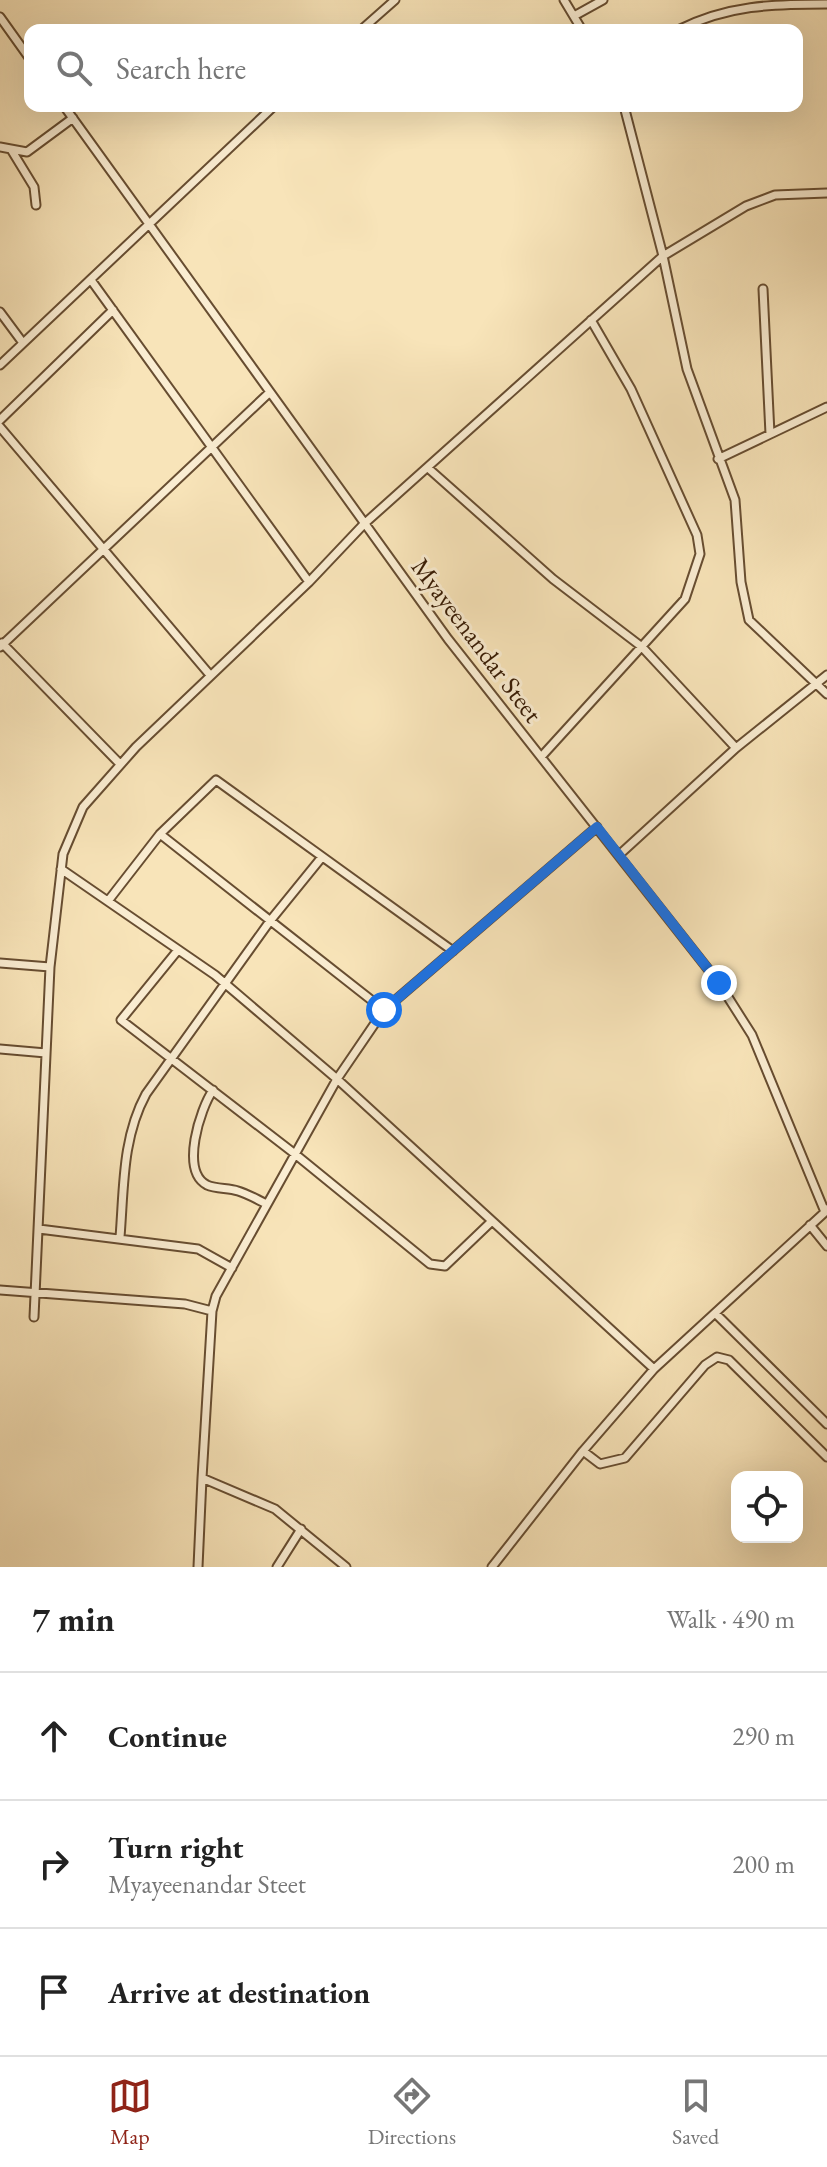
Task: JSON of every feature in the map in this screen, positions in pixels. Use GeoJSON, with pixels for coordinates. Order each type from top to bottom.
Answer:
{"type":"FeatureCollection","features":[{"type":"Feature","properties":{"kind":"street"},"geometry":{"type":"LineString","coordinates":[[368,24],[395,0]]}},
{"type":"Feature","properties":{"kind":"street"},"geometry":{"type":"LineString","coordinates":[[564,0],[579,24]]}},
{"type":"Feature","properties":{"kind":"street"},"geometry":{"type":"LineString","coordinates":[[574,16],[603,0]]}},
{"type":"Feature","properties":{"kind":"street"},"geometry":{"type":"LineString","coordinates":[[690,24],[738,7],[827,4]]}},
{"type":"Feature","properties":{"kind":"street"},"geometry":{"type":"LineString","coordinates":[[0,17],[24,51]]}},
{"type":"Feature","properties":{"kind":"street","name":"Myayeenandar Steet"},"geometry":{"type":"LineString","coordinates":[[68,112],[448,639],[719,983],[752,1035],[826,1210]]}},
{"type":"Feature","properties":{"kind":"street"},"geometry":{"type":"LineString","coordinates":[[0,365],[268,112]]}},
{"type":"Feature","properties":{"kind":"street"},"geometry":{"type":"LineString","coordinates":[[626,112],[663,256],[687,369],[735,500],[741,582],[749,620],[827,694]]}},
{"type":"Feature","properties":{"kind":"street"},"geometry":{"type":"LineString","coordinates":[[0,147],[27,152],[73,118]]}},
{"type":"Feature","properties":{"kind":"street"},"geometry":{"type":"LineString","coordinates":[[12,151],[34,187],[36,205]]}},
{"type":"Feature","properties":{"kind":"street"},"geometry":{"type":"LineString","coordinates":[[34,1317],[50,967],[61,869],[71,828],[83,807],[120,764],[309,582],[364,524],[663,256],[746,206],[775,195],[827,193]]}},
{"type":"Feature","properties":{"kind":"street"},"geometry":{"type":"LineString","coordinates":[[91,280],[309,582]]}},
{"type":"Feature","properties":{"kind":"street"},"geometry":{"type":"LineString","coordinates":[[763,289],[770,434]]}},
{"type":"Feature","properties":{"kind":"street"},"geometry":{"type":"LineString","coordinates":[[0,420],[113,310]]}},
{"type":"Feature","properties":{"kind":"street"},"geometry":{"type":"LineString","coordinates":[[0,312],[23,343]]}},
{"type":"Feature","properties":{"kind":"street"},"geometry":{"type":"LineString","coordinates":[[541,757],[685,599],[700,554],[697,535],[631,389],[591,320]]}},
{"type":"Feature","properties":{"kind":"street"},"geometry":{"type":"LineString","coordinates":[[120,764],[1,644],[270,392]]}},
{"type":"Feature","properties":{"kind":"street"},"geometry":{"type":"LineString","coordinates":[[718,459],[827,407]]}},
{"type":"Feature","properties":{"kind":"street"},"geometry":{"type":"LineString","coordinates":[[0,427],[210,675]]}},
{"type":"Feature","properties":{"kind":"street"},"geometry":{"type":"LineString","coordinates":[[428,468],[586,607],[642,647],[736,748]]}},
{"type":"Feature","properties":{"kind":"street"},"geometry":{"type":"LineString","coordinates":[[619,855],[736,748],[827,675]]}},
{"type":"Feature","properties":{"kind":"street"},"geometry":{"type":"LineString","coordinates":[[108,901],[160,834],[216,780],[453,951]]}},
{"type":"Feature","properties":{"kind":"street"},"geometry":{"type":"LineString","coordinates":[[198,1567],[212,1311],[232,1268],[337,1079],[384,1010],[597,827]]}},
{"type":"Feature","properties":{"kind":"street"},"geometry":{"type":"LineString","coordinates":[[160,834],[384,1010]]}},
{"type":"Feature","properties":{"kind":"street"},"geometry":{"type":"LineString","coordinates":[[120,1237],[127,1146],[133,1118],[171,1059],[270,921],[322,857]]}},
{"type":"Feature","properties":{"kind":"street"},"geometry":{"type":"LineString","coordinates":[[61,869],[226,985],[337,1079],[654,1369]]}},
{"type":"Feature","properties":{"kind":"street"},"geometry":{"type":"LineString","coordinates":[[178,950],[121,1020],[438,1268],[445,1266],[492,1221]]}},
{"type":"Feature","properties":{"kind":"street"},"geometry":{"type":"LineString","coordinates":[[0,963],[50,967]]}},
{"type":"Feature","properties":{"kind":"street"},"geometry":{"type":"LineString","coordinates":[[0,1049],[46,1053]]}},
{"type":"Feature","properties":{"kind":"street"},"geometry":{"type":"LineString","coordinates":[[213,1090],[202,1106],[196,1135],[194,1162],[198,1178],[208,1186],[238,1190],[267,1204]]}},
{"type":"Feature","properties":{"kind":"street"},"geometry":{"type":"LineString","coordinates":[[492,1567],[583,1451],[654,1369],[826,1210]]}},
{"type":"Feature","properties":{"kind":"street"},"geometry":{"type":"LineString","coordinates":[[810,1225],[827,1246]]}},
{"type":"Feature","properties":{"kind":"street"},"geometry":{"type":"LineString","coordinates":[[39,1229],[198,1249],[232,1268]]}},
{"type":"Feature","properties":{"kind":"street"},"geometry":{"type":"LineString","coordinates":[[0,1290],[185,1304],[212,1311]]}},
{"type":"Feature","properties":{"kind":"street"},"geometry":{"type":"LineString","coordinates":[[715,1313],[827,1424]]}},
{"type":"Feature","properties":{"kind":"street"},"geometry":{"type":"LineString","coordinates":[[583,1451],[600,1464],[625,1458],[705,1365],[717,1357],[729,1360],[827,1457]]}},
{"type":"Feature","properties":{"kind":"street"},"geometry":{"type":"LineString","coordinates":[[202,1478],[275,1509],[346,1567]]}},
{"type":"Feature","properties":{"kind":"street"},"geometry":{"type":"LineString","coordinates":[[277,1567],[301,1529]]}},
{"type":"Feature","properties":{"kind":"route"},"geometry":{"type":"LineString","coordinates":[[384,1010],[597,827],[719,983]]}}]}
